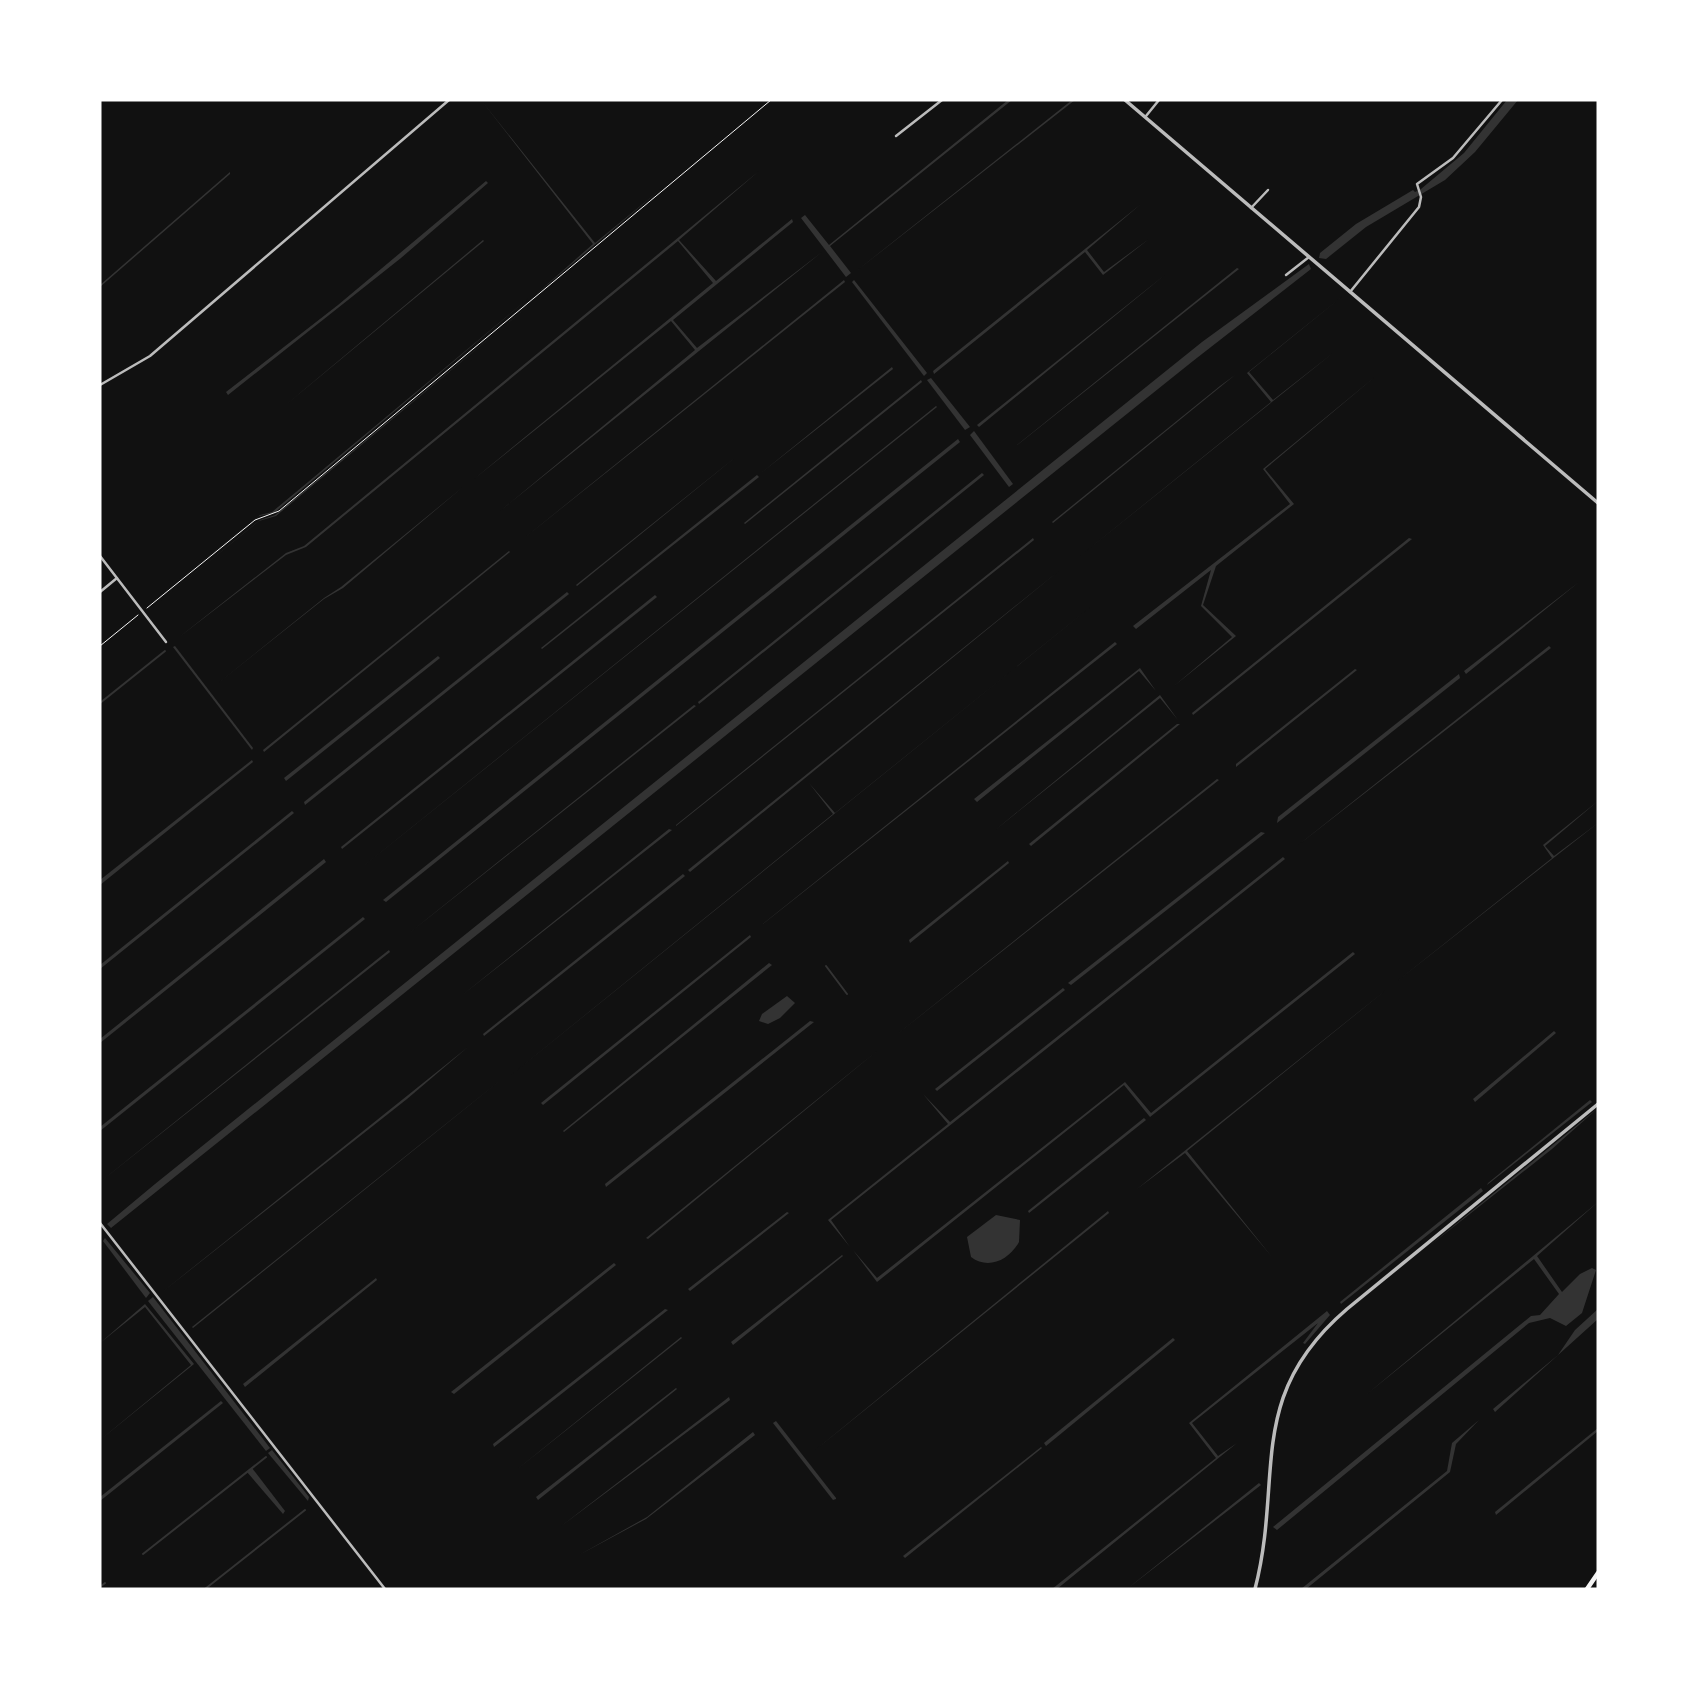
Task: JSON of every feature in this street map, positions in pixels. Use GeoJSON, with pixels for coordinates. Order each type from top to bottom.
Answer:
{"type":"FeatureCollection","features":[{"type":"Feature","properties":{"kind":"highway"},"geometry":{"type":"LineString","coordinates":[[1587,1589],[1598,1573]]}},
{"type":"Feature","properties":{"kind":"street"},"geometry":{"type":"LineString","coordinates":[[100,385],[150,356],[449,100]]}},
{"type":"Feature","properties":{"kind":"street"},"geometry":{"type":"LineString","coordinates":[[896,136],[942,100]]}},
{"type":"Feature","properties":{"kind":"street"},"geometry":{"type":"LineString","coordinates":[[1125,100],[1598,503]]}},
{"type":"Feature","properties":{"kind":"street"},"geometry":{"type":"LineString","coordinates":[[1145,117],[1159,100]]}},
{"type":"Feature","properties":{"kind":"street"},"geometry":{"type":"LineString","coordinates":[[1350,292],[1416,211],[1420,195],[1417,189],[1421,181],[1458,153],[1502,100]]}},
{"type":"Feature","properties":{"kind":"street"},"geometry":{"type":"LineString","coordinates":[[1251,208],[1268,190]]}},
{"type":"Feature","properties":{"kind":"street"},"geometry":{"type":"LineString","coordinates":[[1286,275],[1309,257]]}},
{"type":"Feature","properties":{"kind":"street"},"geometry":{"type":"LineString","coordinates":[[100,556],[166,642]]}},
{"type":"Feature","properties":{"kind":"street"},"geometry":{"type":"LineString","coordinates":[[100,592],[117,578]]}},
{"type":"Feature","properties":{"kind":"street"},"geometry":{"type":"LineString","coordinates":[[1255,1589],[1261,1556],[1275,1418],[1287,1385],[1304,1353],[1326,1327],[1347,1309],[1598,1104]]}},
{"type":"Feature","properties":{"kind":"street"},"geometry":{"type":"LineString","coordinates":[[100,1224],[385,1589]]}},
{"type":"Feature","properties":{"kind":"path"},"geometry":{"type":"LineString","coordinates":[[100,646],[256,520],[279,511],[771,100]]}},
{"type":"Feature","properties":{"kind":"shaded area"},"geometry":{"type":"Polygon","coordinates":[[[481,100],[595,243],[661,189],[534,296],[593,244],[481,100]]]}},
{"type":"Feature","properties":{"kind":"shaded area"},"geometry":{"type":"Polygon","coordinates":[[[1008,100],[1012,100],[830,246],[851,273],[846,277],[801,218],[805,215],[829,245],[1008,100]]]}},
{"type":"Feature","properties":{"kind":"shaded area"},"geometry":{"type":"Polygon","coordinates":[[[1072,100],[1075,100],[855,272],[1072,100]]]}},
{"type":"Feature","properties":{"kind":"shaded area"},"geometry":{"type":"Polygon","coordinates":[[[1507,100],[1518,100],[1475,152],[1445,180],[1366,227],[1326,259],[1319,258],[1320,253],[1356,224],[1413,190],[1415,192],[1421,189],[1464,153],[1507,100]]]}},
{"type":"Feature","properties":{"kind":"shaded area"},"geometry":{"type":"Polygon","coordinates":[[[759,171],[679,240],[716,281],[792,219],[793,222],[673,320],[697,348],[822,252],[500,511],[695,350],[671,321],[474,479],[713,283],[678,241],[306,547],[286,555],[178,638],[286,553],[304,546],[759,171]]]}},
{"type":"Feature","properties":{"kind":"shaded area"},"geometry":{"type":"Polygon","coordinates":[[[230,174],[100,287],[100,285],[230,174]]]}},
{"type":"Feature","properties":{"kind":"shaded area"},"geometry":{"type":"Polygon","coordinates":[[[486,181],[488,183],[401,258],[228,395],[226,392],[338,305],[486,181]]]}},
{"type":"Feature","properties":{"kind":"shaded area"},"geometry":{"type":"Polygon","coordinates":[[[1141,204],[1087,250],[1104,272],[1149,239],[1103,275],[1085,252],[934,374],[933,371],[1141,204]]]}},
{"type":"Feature","properties":{"kind":"shaded area"},"geometry":{"type":"Polygon","coordinates":[[[483,240],[484,241],[282,408],[483,240]]]}},
{"type":"Feature","properties":{"kind":"shaded area"},"geometry":{"type":"Polygon","coordinates":[[[1309,264],[1311,269],[111,1228],[107,1224],[1202,342],[1309,264]]]}},
{"type":"Feature","properties":{"kind":"shaded area"},"geometry":{"type":"Polygon","coordinates":[[[1237,268],[1239,269],[1002,457],[1237,268]]]}},
{"type":"Feature","properties":{"kind":"shaded area"},"geometry":{"type":"Polygon","coordinates":[[[1166,274],[979,427],[977,425],[1166,274]]]}},
{"type":"Feature","properties":{"kind":"shaded area"},"geometry":{"type":"Polygon","coordinates":[[[844,280],[845,282],[523,539],[844,280]]]}},
{"type":"Feature","properties":{"kind":"shaded area"},"geometry":{"type":"Polygon","coordinates":[[[854,280],[927,373],[924,376],[852,282],[854,280]]]}},
{"type":"Feature","properties":{"kind":"shaded area"},"geometry":{"type":"Polygon","coordinates":[[[1344,295],[1249,372],[1273,400],[1333,353],[1080,556],[1271,402],[1247,373],[1344,295]]]}},
{"type":"Feature","properties":{"kind":"shaded area"},"geometry":{"type":"Polygon","coordinates":[[[530,297],[274,513],[259,516],[147,605],[260,515],[272,512],[530,297]]]}},
{"type":"Feature","properties":{"kind":"shaded area"},"geometry":{"type":"Polygon","coordinates":[[[532,303],[276,516],[259,521],[150,609],[260,520],[275,515],[532,303]]]}},
{"type":"Feature","properties":{"kind":"shaded area"},"geometry":{"type":"Polygon","coordinates":[[[892,367],[893,369],[761,473],[892,367]]]}},
{"type":"Feature","properties":{"kind":"shaded area"},"geometry":{"type":"Polygon","coordinates":[[[1235,375],[1053,523],[1052,522],[1220,386],[1235,375]]]}},
{"type":"Feature","properties":{"kind":"shaded area"},"geometry":{"type":"Polygon","coordinates":[[[1376,376],[1265,469],[1294,504],[1216,566],[1203,605],[1236,636],[1174,686],[1232,637],[1201,606],[1211,570],[1136,629],[1133,626],[1290,504],[1263,469],[1376,376]]]}},
{"type":"Feature","properties":{"kind":"shaded area"},"geometry":{"type":"Polygon","coordinates":[[[931,378],[970,427],[965,430],[927,380],[931,378]]]}},
{"type":"Feature","properties":{"kind":"shaded area"},"geometry":{"type":"Polygon","coordinates":[[[921,380],[922,382],[744,523],[921,380]]]}},
{"type":"Feature","properties":{"kind":"shaded area"},"geometry":{"type":"Polygon","coordinates":[[[936,406],[937,407],[361,868],[936,406]]]}},
{"type":"Feature","properties":{"kind":"shaded area"},"geometry":{"type":"Polygon","coordinates":[[[974,431],[1013,484],[1009,487],[970,435],[974,431]]]}},
{"type":"Feature","properties":{"kind":"shaded area"},"geometry":{"type":"Polygon","coordinates":[[[958,439],[960,442],[386,902],[383,900],[958,439]]]}},
{"type":"Feature","properties":{"kind":"shaded area"},"geometry":{"type":"Polygon","coordinates":[[[737,456],[577,586],[576,585],[737,456]]]}},
{"type":"Feature","properties":{"kind":"shaded area"},"geometry":{"type":"Polygon","coordinates":[[[982,473],[984,475],[699,704],[698,702],[982,473]]]}},
{"type":"Feature","properties":{"kind":"shaded area"},"geometry":{"type":"Polygon","coordinates":[[[757,475],[759,477],[541,648],[757,475]]]}},
{"type":"Feature","properties":{"kind":"shaded area"},"geometry":{"type":"Polygon","coordinates":[[[463,487],[343,588],[324,599],[217,684],[324,598],[341,587],[463,487]]]}},
{"type":"Feature","properties":{"kind":"shaded area"},"geometry":{"type":"Polygon","coordinates":[[[1033,538],[1034,540],[676,826],[676,825],[1033,538]]]}},
{"type":"Feature","properties":{"kind":"shaded area"},"geometry":{"type":"Polygon","coordinates":[[[1409,538],[1412,539],[1193,715],[1192,713],[1409,538]]]}},
{"type":"Feature","properties":{"kind":"shaded area"},"geometry":{"type":"Polygon","coordinates":[[[510,552],[264,752],[263,750],[510,552]]]}},
{"type":"Feature","properties":{"kind":"shaded area"},"geometry":{"type":"Polygon","coordinates":[[[1060,570],[690,872],[688,870],[1060,570]]]}},
{"type":"Feature","properties":{"kind":"shaded area"},"geometry":{"type":"Polygon","coordinates":[[[1579,582],[1466,674],[1464,671],[1579,582]]]}},
{"type":"Feature","properties":{"kind":"shaded area"},"geometry":{"type":"Polygon","coordinates":[[[567,592],[569,594],[305,805],[304,802],[567,592]]]}},
{"type":"Feature","properties":{"kind":"shaded area"},"geometry":{"type":"Polygon","coordinates":[[[655,595],[657,597],[342,849],[341,847],[655,595]]]}},
{"type":"Feature","properties":{"kind":"shaded area"},"geometry":{"type":"Polygon","coordinates":[[[1093,605],[511,1075],[833,814],[809,783],[835,813],[1093,605]]]}},
{"type":"Feature","properties":{"kind":"shaded area"},"geometry":{"type":"Polygon","coordinates":[[[1115,642],[1117,644],[759,927],[1115,642]]]}},
{"type":"Feature","properties":{"kind":"shaded area"},"geometry":{"type":"Polygon","coordinates":[[[175,646],[253,748],[252,750],[173,647],[175,646]]]}},
{"type":"Feature","properties":{"kind":"shaded area"},"geometry":{"type":"Polygon","coordinates":[[[1549,646],[1551,648],[1297,846],[1549,646]]]}},
{"type":"Feature","properties":{"kind":"shaded area"},"geometry":{"type":"Polygon","coordinates":[[[438,656],[440,658],[286,781],[284,778],[438,656]]]}},
{"type":"Feature","properties":{"kind":"shaded area"},"geometry":{"type":"Polygon","coordinates":[[[1140,668],[1156,691],[1139,671],[977,802],[974,799],[1140,668]]]}},
{"type":"Feature","properties":{"kind":"shaded area"},"geometry":{"type":"Polygon","coordinates":[[[1357,670],[1236,767],[1236,764],[1357,670]]]}},
{"type":"Feature","properties":{"kind":"shaded area"},"geometry":{"type":"Polygon","coordinates":[[[1459,674],[1460,678],[1277,823],[1278,817],[1459,674]]]}},
{"type":"Feature","properties":{"kind":"shaded area"},"geometry":{"type":"Polygon","coordinates":[[[1160,695],[1178,720],[1160,698],[994,831],[1160,695]]]}},
{"type":"Feature","properties":{"kind":"shaded area"},"geometry":{"type":"Polygon","coordinates":[[[694,705],[696,706],[408,934],[694,705]]]}},
{"type":"Feature","properties":{"kind":"shaded area"},"geometry":{"type":"Polygon","coordinates":[[[1180,724],[1031,846],[1029,844],[1180,724]]]}},
{"type":"Feature","properties":{"kind":"shaded area"},"geometry":{"type":"Polygon","coordinates":[[[252,760],[253,762],[100,885],[100,880],[252,760]]]}},
{"type":"Feature","properties":{"kind":"shaded area"},"geometry":{"type":"Polygon","coordinates":[[[1217,779],[1219,780],[896,1035],[1217,779]]]}},
{"type":"Feature","properties":{"kind":"shaded area"},"geometry":{"type":"Polygon","coordinates":[[[1598,801],[1545,846],[1554,856],[1598,823],[1396,982],[1552,858],[1543,845],[1598,801]]]}},
{"type":"Feature","properties":{"kind":"shaded area"},"geometry":{"type":"Polygon","coordinates":[[[292,811],[294,813],[100,969],[100,965],[292,811]]]}},
{"type":"Feature","properties":{"kind":"shaded area"},"geometry":{"type":"Polygon","coordinates":[[[669,829],[672,830],[461,996],[669,829]]]}},
{"type":"Feature","properties":{"kind":"shaded area"},"geometry":{"type":"Polygon","coordinates":[[[1261,832],[1265,833],[1071,985],[1068,983],[1261,832]]]}},
{"type":"Feature","properties":{"kind":"shaded area"},"geometry":{"type":"Polygon","coordinates":[[[1283,857],[1285,859],[831,1220],[850,1247],[828,1220],[948,1124],[923,1094],[950,1122],[1283,857]]]}},
{"type":"Feature","properties":{"kind":"shaded area"},"geometry":{"type":"Polygon","coordinates":[[[324,859],[326,862],[100,1043],[100,1039],[324,859]]]}},
{"type":"Feature","properties":{"kind":"shaded area"},"geometry":{"type":"Polygon","coordinates":[[[1008,861],[1009,863],[910,943],[909,940],[1008,861]]]}},
{"type":"Feature","properties":{"kind":"shaded area"},"geometry":{"type":"Polygon","coordinates":[[[683,874],[685,876],[484,1036],[483,1034],[683,874]]]}},
{"type":"Feature","properties":{"kind":"shaded area"},"geometry":{"type":"Polygon","coordinates":[[[363,917],[365,919],[100,1131],[100,1127],[363,917]]]}},
{"type":"Feature","properties":{"kind":"shaded area"},"geometry":{"type":"Polygon","coordinates":[[[750,935],[751,937],[543,1105],[541,1103],[750,935]]]}},
{"type":"Feature","properties":{"kind":"shaded area"},"geometry":{"type":"Polygon","coordinates":[[[389,950],[390,952],[100,1182],[380,957],[389,950]]]}},
{"type":"Feature","properties":{"kind":"shaded area"},"geometry":{"type":"Polygon","coordinates":[[[1353,952],[1355,954],[1150,1117],[1124,1085],[877,1282],[853,1250],[877,1278],[1125,1082],[1151,1113],[1353,952]]]}},
{"type":"Feature","properties":{"kind":"shaded area"},"geometry":{"type":"Polygon","coordinates":[[[769,963],[772,965],[563,1131],[769,963]]]}},
{"type":"Feature","properties":{"kind":"shaded area"},"geometry":{"type":"Polygon","coordinates":[[[1063,988],[1065,990],[937,1091],[935,1089],[1063,988]]]}},
{"type":"Feature","properties":{"kind":"shaded area"},"geometry":{"type":"Polygon","coordinates":[[[1386,990],[1187,1151],[1272,1257],[1185,1153],[1137,1189],[1386,990]]]}},
{"type":"Feature","properties":{"kind":"shaded area"},"geometry":{"type":"Polygon","coordinates":[[[787,996],[795,1003],[780,1018],[768,1024],[759,1021],[762,1014],[787,996]]]}},
{"type":"Feature","properties":{"kind":"shaded area"},"geometry":{"type":"Polygon","coordinates":[[[810,1021],[814,1022],[606,1187],[605,1184],[810,1021]]]}},
{"type":"Feature","properties":{"kind":"shaded area"},"geometry":{"type":"Polygon","coordinates":[[[1554,1031],[1556,1033],[1475,1102],[1473,1099],[1554,1031]]]}},
{"type":"Feature","properties":{"kind":"shaded area"},"geometry":{"type":"Polygon","coordinates":[[[468,1047],[407,1099],[161,1293],[468,1047]]]}},
{"type":"Feature","properties":{"kind":"shaded area"},"geometry":{"type":"Polygon","coordinates":[[[877,1051],[648,1239],[646,1238],[877,1051]]]}},
{"type":"Feature","properties":{"kind":"shaded area"},"geometry":{"type":"Polygon","coordinates":[[[502,1079],[193,1328],[192,1327],[502,1079]]]}},
{"type":"Feature","properties":{"kind":"shaded area"},"geometry":{"type":"Polygon","coordinates":[[[1590,1100],[1592,1102],[1487,1185],[1488,1183],[1590,1100]]]}},
{"type":"Feature","properties":{"kind":"shaded area"},"geometry":{"type":"Polygon","coordinates":[[[1598,1108],[1552,1149],[1428,1247],[1598,1108]]]}},
{"type":"Feature","properties":{"kind":"shaded area"},"geometry":{"type":"Polygon","coordinates":[[[1144,1118],[1146,1120],[1029,1213],[1028,1211],[1144,1118]]]}},
{"type":"Feature","properties":{"kind":"shaded area"},"geometry":{"type":"Polygon","coordinates":[[[1481,1188],[1483,1191],[1341,1304],[1340,1302],[1481,1188]]]}},
{"type":"Feature","properties":{"kind":"shaded area"},"geometry":{"type":"Polygon","coordinates":[[[1598,1202],[1537,1256],[1562,1292],[1580,1274],[1592,1268],[1596,1270],[1582,1313],[1566,1326],[1550,1318],[1529,1323],[1277,1530],[1273,1527],[1531,1316],[1540,1315],[1559,1294],[1534,1259],[1367,1394],[1598,1202]]]}},
{"type":"Feature","properties":{"kind":"shaded area"},"geometry":{"type":"Polygon","coordinates":[[[1108,1211],[1109,1213],[814,1451],[1108,1211]]]}},
{"type":"Feature","properties":{"kind":"shaded area"},"geometry":{"type":"Polygon","coordinates":[[[789,1213],[690,1291],[688,1289],[789,1213]]]}},
{"type":"Feature","properties":{"kind":"shaded area"},"geometry":{"type":"Polygon","coordinates":[[[996,1215],[1020,1220],[1019,1242],[1004,1258],[984,1263],[971,1257],[967,1237],[996,1215]]]}},
{"type":"Feature","properties":{"kind":"shaded area"},"geometry":{"type":"Polygon","coordinates":[[[105,1238],[150,1293],[146,1298],[103,1241],[105,1238]]]}},
{"type":"Feature","properties":{"kind":"shaded area"},"geometry":{"type":"Polygon","coordinates":[[[843,1256],[733,1345],[731,1342],[843,1256]]]}},
{"type":"Feature","properties":{"kind":"shaded area"},"geometry":{"type":"Polygon","coordinates":[[[614,1263],[616,1265],[454,1394],[451,1392],[614,1263]]]}},
{"type":"Feature","properties":{"kind":"shaded area"},"geometry":{"type":"Polygon","coordinates":[[[376,1278],[377,1280],[245,1387],[243,1384],[376,1278]]]}},
{"type":"Feature","properties":{"kind":"shaded area"},"geometry":{"type":"Polygon","coordinates":[[[153,1297],[270,1448],[266,1451],[148,1301],[153,1297]]]}},
{"type":"Feature","properties":{"kind":"shaded area"},"geometry":{"type":"Polygon","coordinates":[[[145,1304],[194,1364],[100,1440],[191,1365],[145,1307],[100,1343],[145,1304]]]}},
{"type":"Feature","properties":{"kind":"shaded area"},"geometry":{"type":"Polygon","coordinates":[[[665,1309],[668,1310],[494,1447],[493,1444],[665,1309]]]}},
{"type":"Feature","properties":{"kind":"shaded area"},"geometry":{"type":"Polygon","coordinates":[[[1598,1309],[1598,1319],[1495,1412],[1493,1409],[1558,1355],[1575,1330],[1598,1309]]]}},
{"type":"Feature","properties":{"kind":"shaded area"},"geometry":{"type":"Polygon","coordinates":[[[1327,1311],[1330,1315],[1305,1344],[1303,1343],[1318,1323],[1192,1423],[1218,1456],[1237,1443],[1057,1589],[1052,1589],[1216,1458],[1189,1423],[1327,1311]]]}},
{"type":"Feature","properties":{"kind":"shaded area"},"geometry":{"type":"Polygon","coordinates":[[[681,1337],[682,1338],[515,1471],[681,1337]]]}},
{"type":"Feature","properties":{"kind":"shaded area"},"geometry":{"type":"Polygon","coordinates":[[[1173,1338],[1175,1340],[1046,1446],[1044,1443],[1173,1338]]]}},
{"type":"Feature","properties":{"kind":"shaded area"},"geometry":{"type":"Polygon","coordinates":[[[677,1389],[538,1500],[536,1497],[677,1389]]]}},
{"type":"Feature","properties":{"kind":"shaded area"},"geometry":{"type":"Polygon","coordinates":[[[729,1397],[730,1400],[560,1527],[729,1397]]]}},
{"type":"Feature","properties":{"kind":"shaded area"},"geometry":{"type":"Polygon","coordinates":[[[221,1401],[223,1403],[100,1501],[100,1497],[221,1401]]]}},
{"type":"Feature","properties":{"kind":"shaded area"},"geometry":{"type":"Polygon","coordinates":[[[1479,1420],[1456,1444],[1450,1472],[1306,1589],[1301,1589],[1447,1471],[1452,1443],[1479,1420]]]}},
{"type":"Feature","properties":{"kind":"shaded area"},"geometry":{"type":"Polygon","coordinates":[[[776,1421],[836,1499],[833,1500],[773,1423],[776,1421]]]}},
{"type":"Feature","properties":{"kind":"shaded area"},"geometry":{"type":"Polygon","coordinates":[[[1598,1428],[1598,1431],[1496,1515],[1495,1512],[1598,1428]]]}},
{"type":"Feature","properties":{"kind":"shaded area"},"geometry":{"type":"Polygon","coordinates":[[[753,1432],[755,1435],[646,1519],[579,1555],[647,1517],[753,1432]]]}},
{"type":"Feature","properties":{"kind":"shaded area"},"geometry":{"type":"Polygon","coordinates":[[[1041,1447],[905,1558],[903,1556],[1041,1447]]]}},
{"type":"Feature","properties":{"kind":"shaded area"},"geometry":{"type":"Polygon","coordinates":[[[272,1450],[309,1497],[308,1501],[268,1453],[272,1450]]]}},
{"type":"Feature","properties":{"kind":"shaded area"},"geometry":{"type":"Polygon","coordinates":[[[252,1468],[285,1511],[283,1514],[247,1472],[252,1468]]]}},
{"type":"Feature","properties":{"kind":"shaded area"},"geometry":{"type":"Polygon","coordinates":[[[1259,1483],[1261,1485],[1127,1589],[1259,1483]]]}},
{"type":"Feature","properties":{"kind":"waterway"},"geometry":{"type":"LineString","coordinates":[[100,703],[165,651]]}},
{"type":"Feature","properties":{"kind":"waterway"},"geometry":{"type":"LineString","coordinates":[[826,966],[847,994]]}},
{"type":"Feature","properties":{"kind":"waterway"},"geometry":{"type":"LineString","coordinates":[[143,1554],[266,1457]]}},
{"type":"Feature","properties":{"kind":"waterway"},"geometry":{"type":"LineString","coordinates":[[205,1589],[305,1510]]}},
{"type":"Feature","properties":{"kind":"waterway"},"geometry":{"type":"LineString","coordinates":[[100,1587],[105,1583]]}}]}
